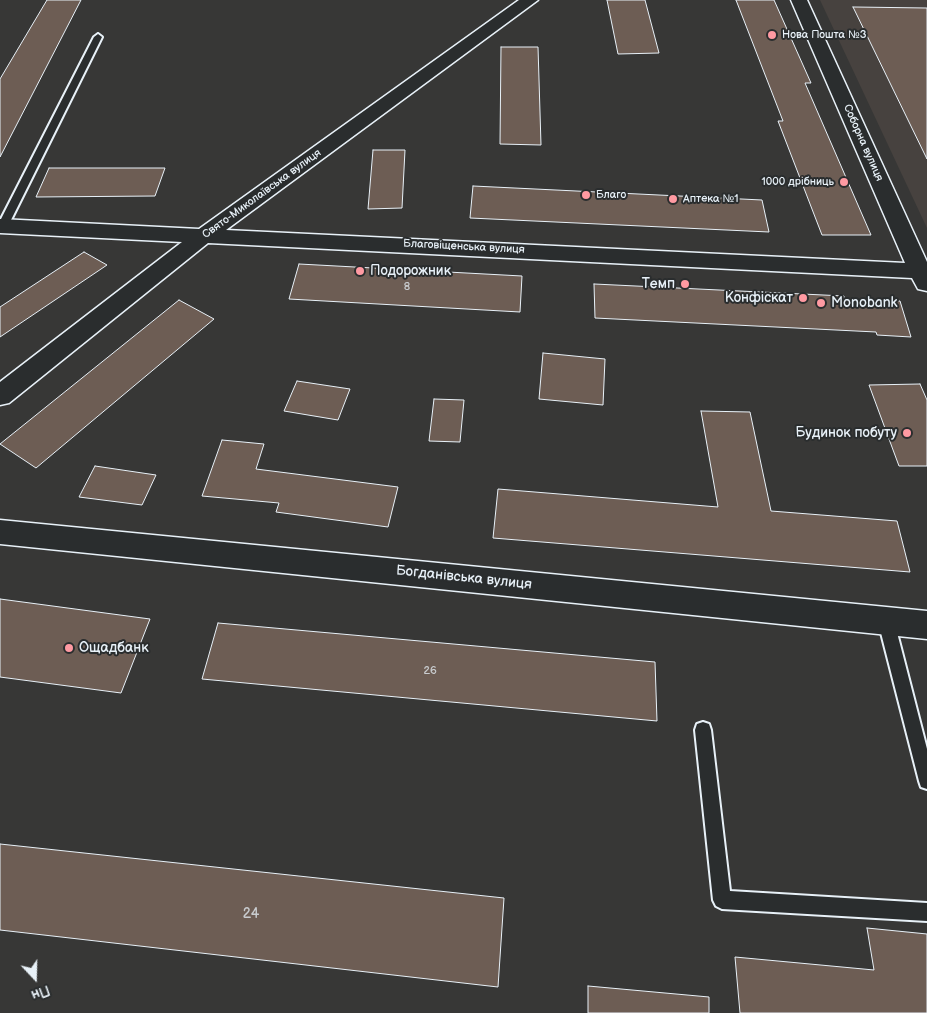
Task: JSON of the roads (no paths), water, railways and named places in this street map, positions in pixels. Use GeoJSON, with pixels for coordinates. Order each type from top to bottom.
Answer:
{"type":"FeatureCollection","features":[{"type":"Feature","properties":{"kind":"street","name":"Свято-Миколаївська вулиця"},"geometry":{"type":"LineString","coordinates":[[0,396],[206,234],[530,0]]}},
{"type":"Feature","properties":{"kind":"street","name":"Соборна вулиця"},"geometry":{"type":"LineString","coordinates":[[799,0],[925,276]]}},
{"type":"Feature","properties":{"kind":"street","name":"Благовіщенська вулиця"},"geometry":{"type":"LineString","coordinates":[[1,226],[206,234],[925,276]]}},
{"type":"Feature","properties":{"kind":"street","name":"Богданівська вулиця"},"geometry":{"type":"LineString","coordinates":[[0,532],[927,625]]}},
{"type":"Feature","properties":{"kind":"lane"},"geometry":{"type":"LineString","coordinates":[[1,226],[98,36]]}},
{"type":"Feature","properties":{"kind":"lane"},"geometry":{"type":"LineString","coordinates":[[886,621],[927,781]]}},
{"type":"Feature","properties":{"kind":"lane"},"geometry":{"type":"LineString","coordinates":[[703,730],[722,900],[927,912]]}},
{"type":"Feature","properties":{"kind":"place","name":"Нова Пошта №3"},"geometry":{"type":"Point","coordinates":[772,35]}},
{"type":"Feature","properties":{"kind":"place","name":"1000 дрібниць"},"geometry":{"type":"Point","coordinates":[844,182]}},
{"type":"Feature","properties":{"kind":"place","name":"Благо"},"geometry":{"type":"Point","coordinates":[586,195]}},
{"type":"Feature","properties":{"kind":"place","name":"Аптека №1"},"geometry":{"type":"Point","coordinates":[673,199]}},
{"type":"Feature","properties":{"kind":"place","name":"Подорожник"},"geometry":{"type":"Point","coordinates":[360,271]}},
{"type":"Feature","properties":{"kind":"place","name":"Темп"},"geometry":{"type":"Point","coordinates":[685,284]}},
{"type":"Feature","properties":{"kind":"place","name":"Конфіскат"},"geometry":{"type":"Point","coordinates":[803,298]}},
{"type":"Feature","properties":{"kind":"place","name":"Monobank"},"geometry":{"type":"Point","coordinates":[821,303]}},
{"type":"Feature","properties":{"kind":"place","name":"Будинок побуту"},"geometry":{"type":"Point","coordinates":[907,433]}},
{"type":"Feature","properties":{"kind":"place","name":"Ощадбанк"},"geometry":{"type":"Point","coordinates":[69,648]}}]}
